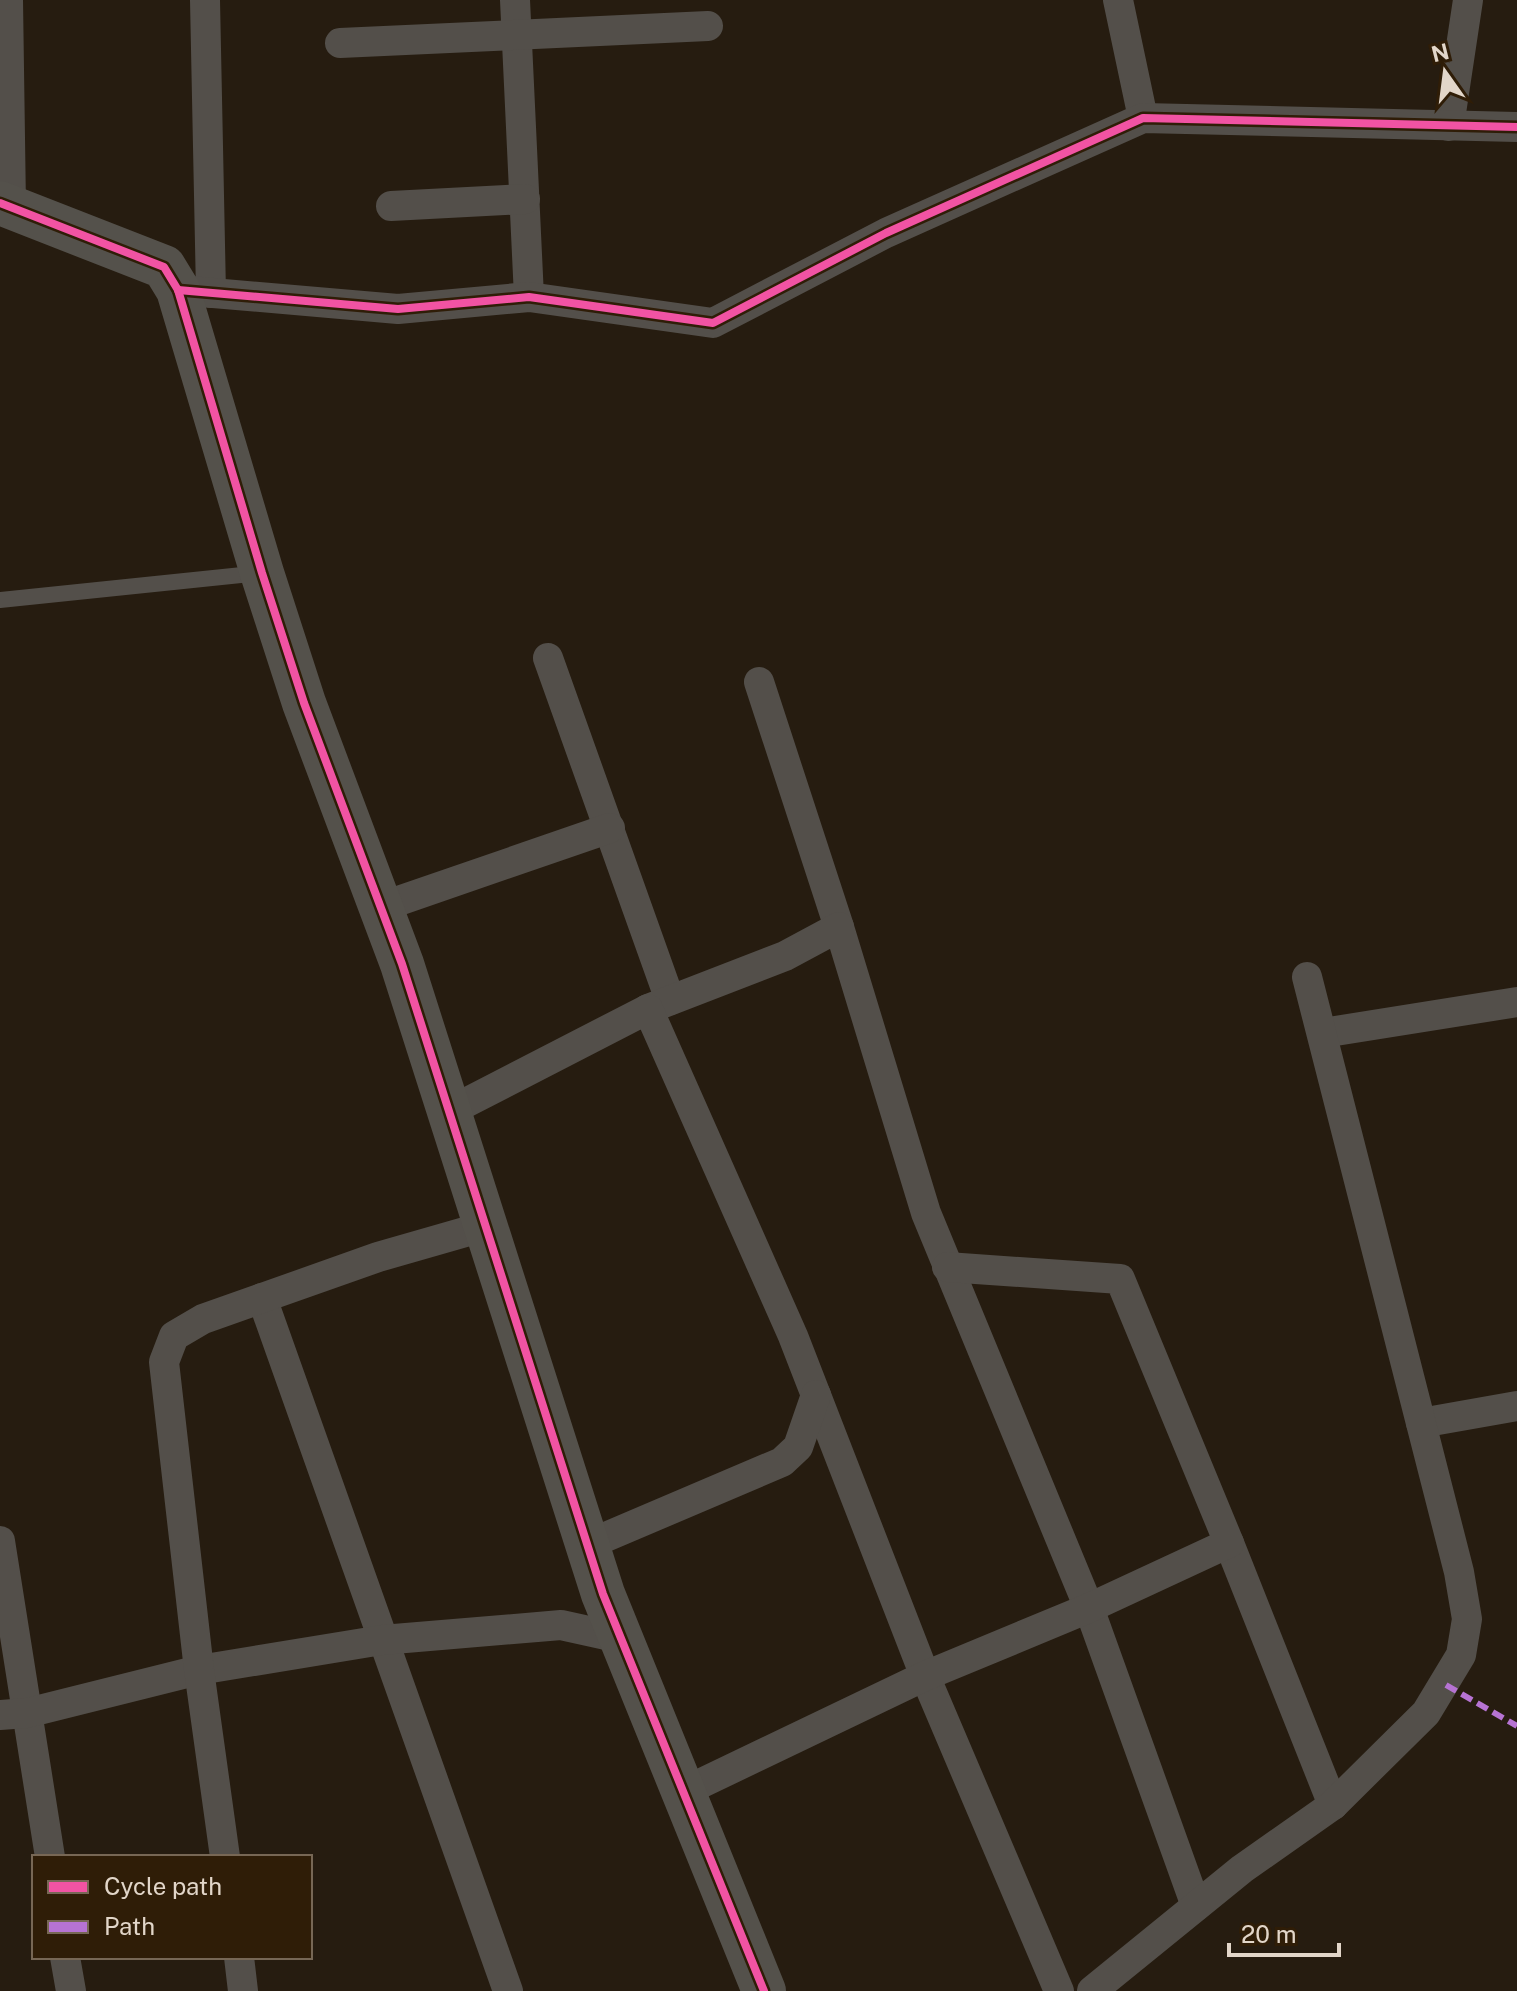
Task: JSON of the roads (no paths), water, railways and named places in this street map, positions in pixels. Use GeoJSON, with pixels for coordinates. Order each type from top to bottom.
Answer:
{"type":"FeatureCollection","features":[{"type":"Feature","properties":{"kind":"street"},"geometry":{"type":"LineString","coordinates":[[8,0],[6,205],[164,267],[194,292],[398,309],[529,297],[713,323],[886,233],[1143,118],[1517,127]]}},
{"type":"Feature","properties":{"kind":"street"},"geometry":{"type":"LineString","coordinates":[[205,0],[194,292],[262,573],[304,703],[381,907],[450,1111],[587,1545],[620,1638],[764,1991]]}},
{"type":"Feature","properties":{"kind":"street"},"geometry":{"type":"LineString","coordinates":[[515,0],[529,297]]}},
{"type":"Feature","properties":{"kind":"street"},"geometry":{"type":"LineString","coordinates":[[1118,0],[1143,118]]}},
{"type":"Feature","properties":{"kind":"street"},"geometry":{"type":"LineString","coordinates":[[1449,126],[1468,0]]}},
{"type":"Feature","properties":{"kind":"street"},"geometry":{"type":"LineString","coordinates":[[340,43],[708,26]]}},
{"type":"Feature","properties":{"kind":"street"},"geometry":{"type":"LineString","coordinates":[[391,206],[525,199]]}},
{"type":"Feature","properties":{"kind":"street"},"geometry":{"type":"LineString","coordinates":[[548,658],[610,828],[659,1005],[925,1676],[1059,1991]]}},
{"type":"Feature","properties":{"kind":"street"},"geometry":{"type":"LineString","coordinates":[[759,682],[839,927],[926,1213],[1089,1608],[1196,1906]]}},
{"type":"Feature","properties":{"kind":"street"},"geometry":{"type":"LineString","coordinates":[[381,907],[610,828]]}},
{"type":"Feature","properties":{"kind":"street"},"geometry":{"type":"LineString","coordinates":[[450,1111],[659,1005],[785,956],[839,927]]}},
{"type":"Feature","properties":{"kind":"street"},"geometry":{"type":"LineString","coordinates":[[1092,1991],[1196,1906],[1333,1805],[1426,1713],[1461,1655],[1467,1619],[1465,1608],[1307,977]]}},
{"type":"Feature","properties":{"kind":"street"},"geometry":{"type":"LineString","coordinates":[[1323,1033],[1517,1002]]}},
{"type":"Feature","properties":{"kind":"street"},"geometry":{"type":"LineString","coordinates":[[225,1855],[199,1670],[164,1362],[174,1336],[203,1319],[378,1257],[486,1226]]}},
{"type":"Feature","properties":{"kind":"street"},"geometry":{"type":"LineString","coordinates":[[947,1267],[1120,1279],[1333,1805]]}},
{"type":"Feature","properties":{"kind":"street"},"geometry":{"type":"LineString","coordinates":[[262,1298],[508,1991]]}},
{"type":"Feature","properties":{"kind":"street"},"geometry":{"type":"LineString","coordinates":[[587,1545],[782,1462],[798,1447],[816,1395]]}},
{"type":"Feature","properties":{"kind":"street"},"geometry":{"type":"LineString","coordinates":[[1421,1423],[1517,1406]]}},
{"type":"Feature","properties":{"kind":"street"},"geometry":{"type":"LineString","coordinates":[[0,1541],[14,1714],[49,1855]]}},
{"type":"Feature","properties":{"kind":"street"},"geometry":{"type":"LineString","coordinates":[[683,1792],[925,1676],[1089,1608],[1229,1543]]}},
{"type":"Feature","properties":{"kind":"street"},"geometry":{"type":"LineString","coordinates":[[14,1714],[199,1670],[382,1640],[561,1625],[620,1638]]}},
{"type":"Feature","properties":{"kind":"street"},"geometry":{"type":"LineString","coordinates":[[65,1959],[71,1991]]}},
{"type":"Feature","properties":{"kind":"street"},"geometry":{"type":"LineString","coordinates":[[239,1959],[243,1991]]}},
{"type":"Feature","properties":{"kind":"lane"},"geometry":{"type":"LineString","coordinates":[[0,600],[262,573]]}}]}
